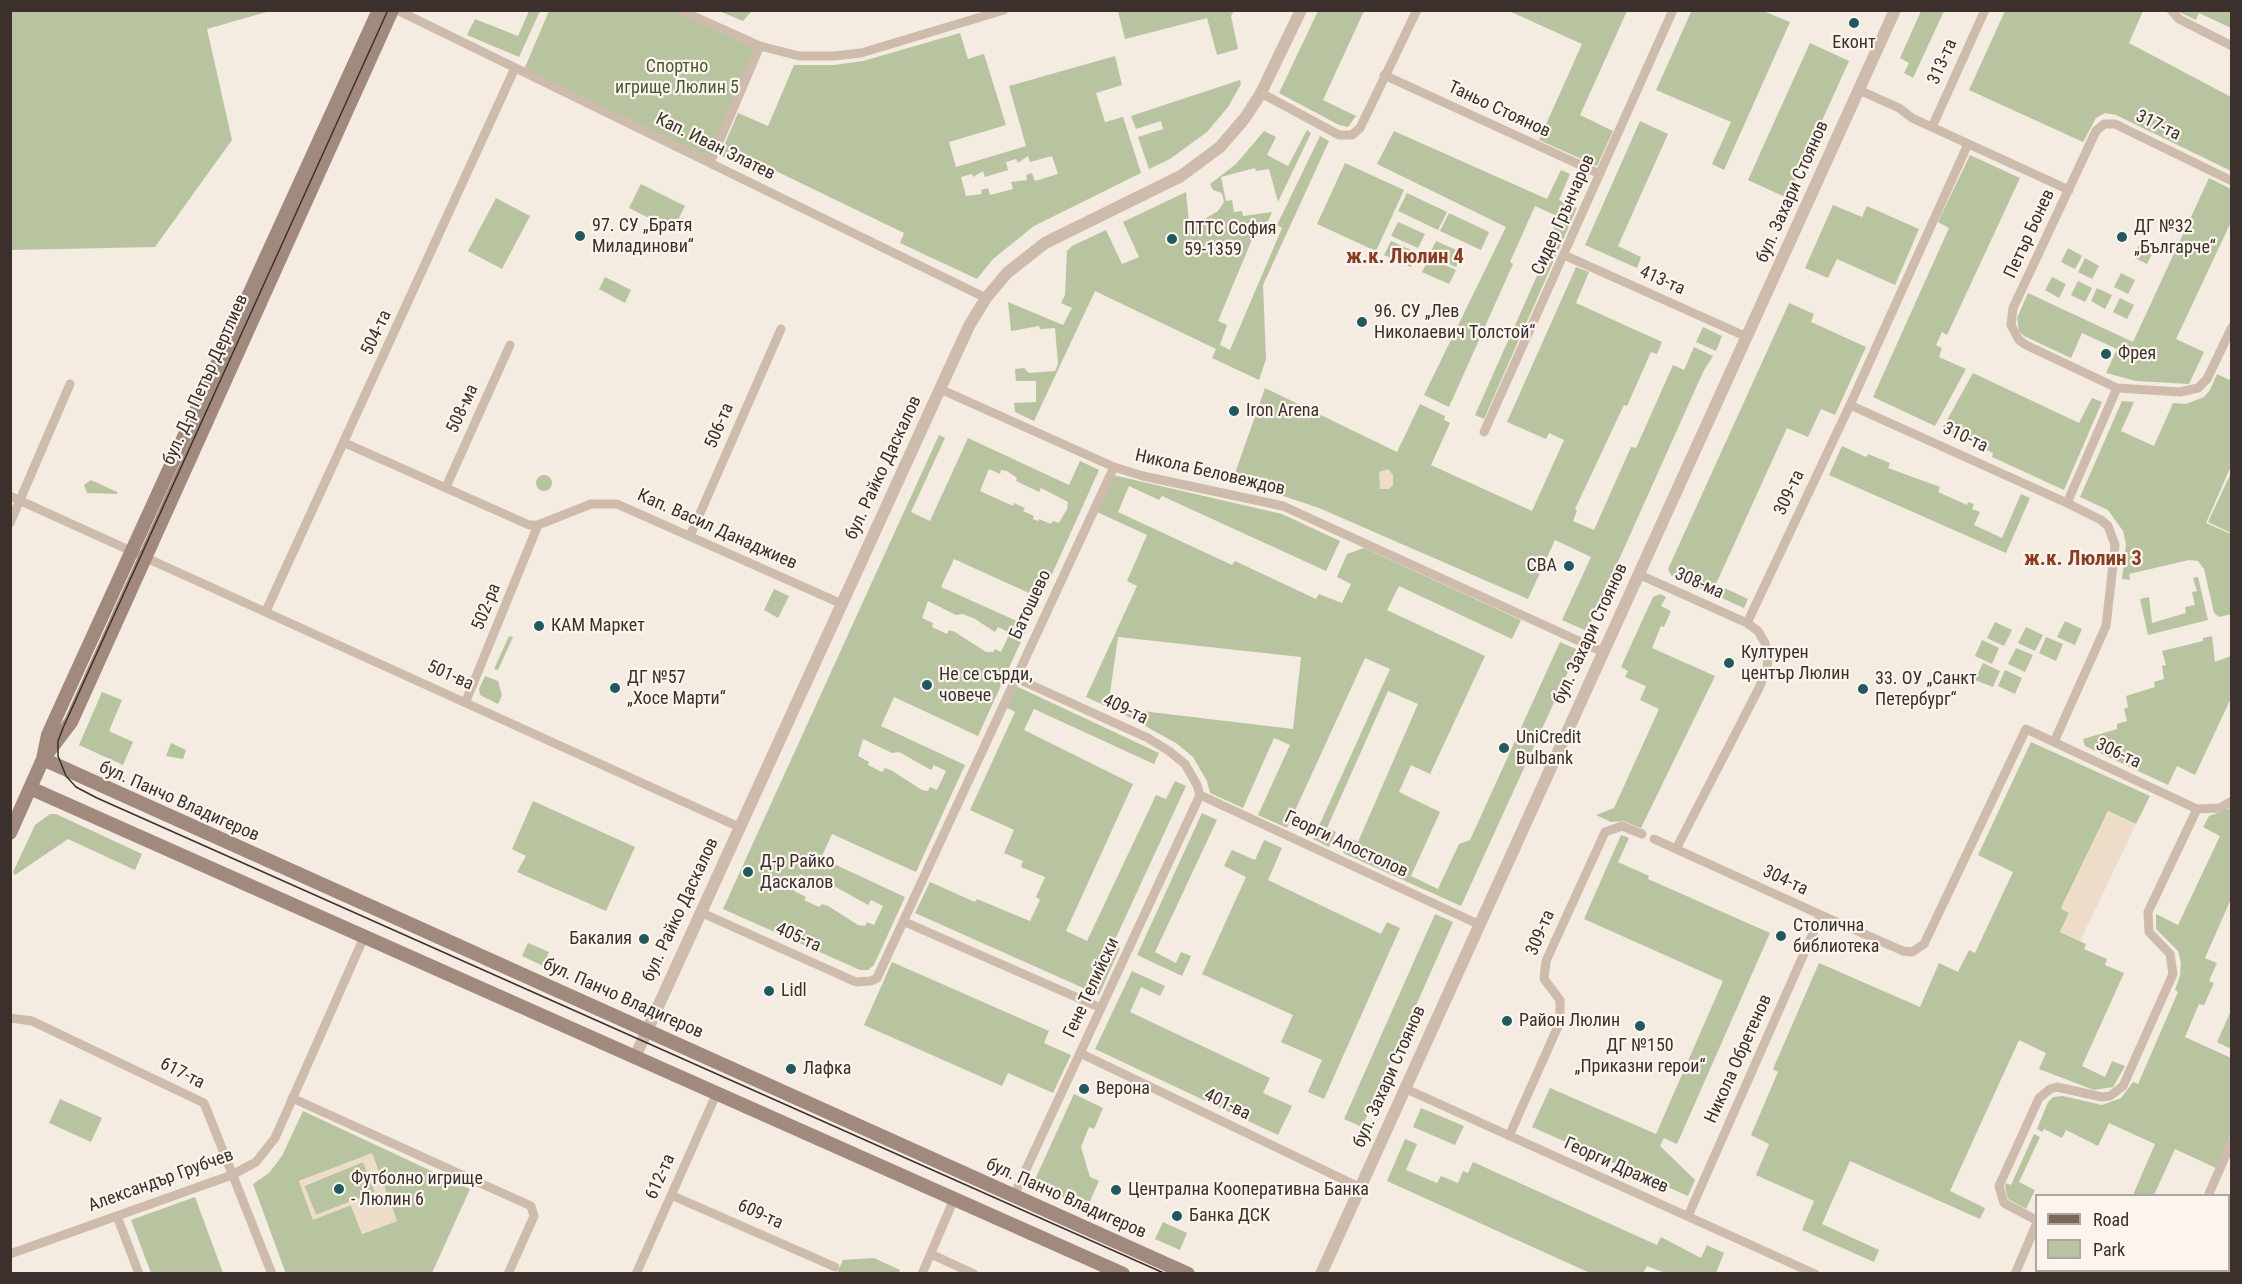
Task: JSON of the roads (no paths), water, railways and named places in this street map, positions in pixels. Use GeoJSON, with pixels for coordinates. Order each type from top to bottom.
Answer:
{"type":"FeatureCollection","features":[{"type":"Feature","properties":{"kind":"main road","name":"бул. Д-р Петър Дертлиев"},"geometry":{"type":"LineString","coordinates":[[10,833],[43,759],[48,735],[379,10]]}},
{"type":"Feature","properties":{"kind":"main road","name":"бул. Д-р Петър Дертлиев"},"geometry":{"type":"LineString","coordinates":[[43,759],[71,722],[394,10]]}},
{"type":"Feature","properties":{"kind":"main road","name":"бул. Панчо Владигеров"},"geometry":{"type":"LineString","coordinates":[[43,759],[1188,1274]]}},
{"type":"Feature","properties":{"kind":"main road"},"geometry":{"type":"LineString","coordinates":[[30,788],[716,1095],[1123,1274]]}},
{"type":"Feature","properties":{"kind":"street","name":"Кап. Иван Златев"},"geometry":{"type":"LineString","coordinates":[[394,10],[986,298]]}},
{"type":"Feature","properties":{"kind":"street"},"geometry":{"type":"LineString","coordinates":[[680,10],[760,46],[799,56],[861,53],[1004,10]]}},
{"type":"Feature","properties":{"kind":"street","name":"бул. Райко Даскалов"},"geometry":{"type":"LineString","coordinates":[[634,1057],[969,326],[986,298],[1007,273],[1044,243],[1197,165],[1233,133],[1261,93],[1301,10]]}},
{"type":"Feature","properties":{"kind":"street"},"geometry":{"type":"LineString","coordinates":[[1261,93],[1346,136],[1360,128],[1417,10]]}},
{"type":"Feature","properties":{"kind":"street","name":"Сидер Грънчаров"},"geometry":{"type":"LineString","coordinates":[[1484,432],[1673,10]]}},
{"type":"Feature","properties":{"kind":"street","name":"бул. Захари Стоянов"},"geometry":{"type":"LineString","coordinates":[[1321,1274],[1895,10]]}},
{"type":"Feature","properties":{"kind":"street","name":"313-та"},"geometry":{"type":"LineString","coordinates":[[1932,127],[1985,10]]}},
{"type":"Feature","properties":{"kind":"street"},"geometry":{"type":"LineString","coordinates":[[2171,10],[2179,19],[2232,46]]}},
{"type":"Feature","properties":{"kind":"street"},"geometry":{"type":"LineString","coordinates":[[710,163],[760,46]]}},
{"type":"Feature","properties":{"kind":"street","name":"504-та"},"geometry":{"type":"LineString","coordinates":[[266,611],[515,68]]}},
{"type":"Feature","properties":{"kind":"street","name":"Таньо Стоянов"},"geometry":{"type":"LineString","coordinates":[[1384,75],[1600,174]]}},
{"type":"Feature","properties":{"kind":"street","name":"Петър Бонев"},"geometry":{"type":"LineString","coordinates":[[1859,90],[1899,108],[1912,118],[2069,190],[2013,308],[2011,324],[2019,340],[2026,345],[2117,388]]}},
{"type":"Feature","properties":{"kind":"street","name":"317-та"},"geometry":{"type":"LineString","coordinates":[[2069,190],[2096,131],[2109,123],[2120,126],[2232,181]]}},
{"type":"Feature","properties":{"kind":"street","name":"309-та"},"geometry":{"type":"LineString","coordinates":[[1747,623],[1850,405],[1968,144]]}},
{"type":"Feature","properties":{"kind":"street","name":"413-та"},"geometry":{"type":"LineString","coordinates":[[1564,255],[1747,337]]}},
{"type":"Feature","properties":{"kind":"street","name":"506-та"},"geometry":{"type":"LineString","coordinates":[[690,536],[781,329]]}},
{"type":"Feature","properties":{"kind":"street"},"geometry":{"type":"LineString","coordinates":[[2054,742],[2106,626],[2115,545],[2108,526],[2101,520],[2067,503],[2117,388],[2180,392],[2198,388],[2207,379],[2231,332]]}},
{"type":"Feature","properties":{"kind":"street","name":"508-ма"},"geometry":{"type":"LineString","coordinates":[[446,487],[510,345]]}},
{"type":"Feature","properties":{"kind":"street"},"geometry":{"type":"LineString","coordinates":[[10,523],[70,384]]}},
{"type":"Feature","properties":{"kind":"street","name":"Никола Беловеждов"},"geometry":{"type":"LineString","coordinates":[[940,389],[1114,467],[1143,476],[1283,506],[1603,652]]}},
{"type":"Feature","properties":{"kind":"street","name":"310-та"},"geometry":{"type":"LineString","coordinates":[[1850,405],[2067,503]]}},
{"type":"Feature","properties":{"kind":"street"},"geometry":{"type":"LineString","coordinates":[[345,443],[529,525],[538,525]]}},
{"type":"Feature","properties":{"kind":"street","name":"Батошево"},"geometry":{"type":"LineString","coordinates":[[882,972],[1114,467]]}},
{"type":"Feature","properties":{"kind":"street","name":"501-ва"},"geometry":{"type":"LineString","coordinates":[[10,496],[740,827]]}},
{"type":"Feature","properties":{"kind":"street","name":"Кап. Васил Данаджиев"},"geometry":{"type":"LineString","coordinates":[[538,525],[591,504],[616,504],[842,604]]}},
{"type":"Feature","properties":{"kind":"street","name":"502-ра"},"geometry":{"type":"LineString","coordinates":[[466,702],[538,525]]}},
{"type":"Feature","properties":{"kind":"street","name":"308-ма"},"geometry":{"type":"LineString","coordinates":[[1638,574],[1747,623]]}},
{"type":"Feature","properties":{"kind":"street"},"geometry":{"type":"LineString","coordinates":[[1676,849],[1767,669],[1768,656],[1765,643],[1758,631],[1747,623]]}},
{"type":"Feature","properties":{"kind":"street","name":"409-та"},"geometry":{"type":"LineString","coordinates":[[1016,678],[1148,738],[1169,751],[1185,764],[1200,795]]}},
{"type":"Feature","properties":{"kind":"street","name":"306-та"},"geometry":{"type":"LineString","coordinates":[[1903,951],[1917,951],[1924,944],[2026,729],[2197,809]]}},
{"type":"Feature","properties":{"kind":"street","name":"Георги Апостолов"},"geometry":{"type":"LineString","coordinates":[[1200,795],[1478,924]]}},
{"type":"Feature","properties":{"kind":"street","name":"Гене Телийски"},"geometry":{"type":"LineString","coordinates":[[1014,1195],[1200,795]]}},
{"type":"Feature","properties":{"kind":"street"},"geometry":{"type":"LineString","coordinates":[[2035,1219],[2004,1203],[1999,1192],[2001,1180],[2044,1093],[2050,1089],[2064,1088],[2102,1097],[2117,1092],[2127,1079],[2173,974],[2170,954],[2149,932],[2146,919],[2197,809],[2220,808],[2232,801]]}},
{"type":"Feature","properties":{"kind":"street","name":"309-та"},"geometry":{"type":"LineString","coordinates":[[1509,1136],[1560,1022],[1560,1000],[1544,979],[1543,967],[1601,837],[1616,826],[1642,834]]}},
{"type":"Feature","properties":{"kind":"street","name":"304-та"},"geometry":{"type":"LineString","coordinates":[[1654,839],[1903,951]]}},
{"type":"Feature","properties":{"kind":"street","name":"405-та"},"geometry":{"type":"LineString","coordinates":[[700,912],[856,982],[871,981],[882,972]]}},
{"type":"Feature","properties":{"kind":"street","name":"Никола Обретенов"},"geometry":{"type":"LineString","coordinates":[[1688,1216],[1821,915]]}},
{"type":"Feature","properties":{"kind":"street"},"geometry":{"type":"LineString","coordinates":[[905,922],[1101,1008]]}},
{"type":"Feature","properties":{"kind":"street","name":"Александър Грубчев"},"geometry":{"type":"LineString","coordinates":[[10,1254],[232,1175],[256,1162],[275,1138],[363,937]]}},
{"type":"Feature","properties":{"kind":"street","name":"617-та"},"geometry":{"type":"LineString","coordinates":[[10,1018],[40,1024],[204,1104],[272,1274]]}},
{"type":"Feature","properties":{"kind":"street","name":"401-ва"},"geometry":{"type":"LineString","coordinates":[[1080,1053],[1359,1187]]}},
{"type":"Feature","properties":{"kind":"street","name":"Георги Дражев"},"geometry":{"type":"LineString","coordinates":[[1404,1088],[1815,1274]]}},
{"type":"Feature","properties":{"kind":"street","name":"612-та"},"geometry":{"type":"LineString","coordinates":[[636,1274],[716,1095]]}},
{"type":"Feature","properties":{"kind":"street"},"geometry":{"type":"LineString","coordinates":[[292,1098],[528,1204],[533,1209],[534,1216],[508,1274]]}},
{"type":"Feature","properties":{"kind":"street"},"geometry":{"type":"LineString","coordinates":[[2209,1194],[2232,1141]]}},
{"type":"Feature","properties":{"kind":"street","name":"609-та"},"geometry":{"type":"LineString","coordinates":[[671,1195],[836,1267]]}},
{"type":"Feature","properties":{"kind":"street"},"geometry":{"type":"LineString","coordinates":[[922,1274],[954,1198]]}},
{"type":"Feature","properties":{"kind":"street"},"geometry":{"type":"LineString","coordinates":[[117,1215],[139,1274]]}},
{"type":"Feature","properties":{"kind":"street"},"geometry":{"type":"LineString","coordinates":[[2015,1274],[2035,1229]]}},
{"type":"Feature","properties":{"kind":"street"},"geometry":{"type":"LineString","coordinates":[[931,1254],[974,1274]]}},
{"type":"Feature","properties":{"kind":"tram line"},"geometry":{"type":"LineString","coordinates":[[388,10],[63,728],[58,741],[58,756],[66,776],[76,787],[97,798],[1166,1274]]}},
{"type":"Feature","properties":{"kind":"place","name":"Еконт"},"geometry":{"type":"Point","coordinates":[1854,23]}},
{"type":"Feature","properties":{"kind":"place","name":"97. СУ „Братя Миладинови“"},"geometry":{"type":"Point","coordinates":[580,236]}},
{"type":"Feature","properties":{"kind":"place","name":"ДГ №32 „Българче“"},"geometry":{"type":"Point","coordinates":[2122,237]}},
{"type":"Feature","properties":{"kind":"place","name":"ПТТС София 59-1359"},"geometry":{"type":"Point","coordinates":[1172,239]}},
{"type":"Feature","properties":{"kind":"place","name":"96. СУ „Лев Николаевич Толстой“"},"geometry":{"type":"Point","coordinates":[1362,322]}},
{"type":"Feature","properties":{"kind":"place","name":"Фрея"},"geometry":{"type":"Point","coordinates":[2106,354]}},
{"type":"Feature","properties":{"kind":"place","name":"Iron Arena"},"geometry":{"type":"Point","coordinates":[1234,411]}},
{"type":"Feature","properties":{"kind":"place","name":"CBA"},"geometry":{"type":"Point","coordinates":[1569,566]}},
{"type":"Feature","properties":{"kind":"place","name":"КАМ Маркет"},"geometry":{"type":"Point","coordinates":[539,626]}},
{"type":"Feature","properties":{"kind":"place","name":"Културен център Люлин"},"geometry":{"type":"Point","coordinates":[1729,663]}},
{"type":"Feature","properties":{"kind":"place","name":"Не се сърди, човече"},"geometry":{"type":"Point","coordinates":[927,685]}},
{"type":"Feature","properties":{"kind":"place","name":"ДГ №57 „Хосе Марти“"},"geometry":{"type":"Point","coordinates":[615,688]}},
{"type":"Feature","properties":{"kind":"place","name":"33. ОУ „Санкт Петербург“"},"geometry":{"type":"Point","coordinates":[1863,689]}},
{"type":"Feature","properties":{"kind":"place","name":"UniCredit Bulbank"},"geometry":{"type":"Point","coordinates":[1504,748]}},
{"type":"Feature","properties":{"kind":"place","name":"Д-р Райко Даскалов"},"geometry":{"type":"Point","coordinates":[748,872]}},
{"type":"Feature","properties":{"kind":"place","name":"Столична библиотека"},"geometry":{"type":"Point","coordinates":[1781,936]}},
{"type":"Feature","properties":{"kind":"place","name":"Бакалия"},"geometry":{"type":"Point","coordinates":[644,939]}},
{"type":"Feature","properties":{"kind":"place","name":"Lidl"},"geometry":{"type":"Point","coordinates":[769,991]}},
{"type":"Feature","properties":{"kind":"place","name":"Район Люлин"},"geometry":{"type":"Point","coordinates":[1507,1021]}},
{"type":"Feature","properties":{"kind":"place","name":"ДГ №150 „Приказни герои“"},"geometry":{"type":"Point","coordinates":[1640,1026]}},
{"type":"Feature","properties":{"kind":"place","name":"Лафка"},"geometry":{"type":"Point","coordinates":[791,1069]}},
{"type":"Feature","properties":{"kind":"place","name":"Верона"},"geometry":{"type":"Point","coordinates":[1084,1089]}},
{"type":"Feature","properties":{"kind":"place","name":"Футболно игрище - Люлин 6"},"geometry":{"type":"Point","coordinates":[339,1189]}},
{"type":"Feature","properties":{"kind":"place","name":"Централна Кооперативна Банка"},"geometry":{"type":"Point","coordinates":[1116,1190]}},
{"type":"Feature","properties":{"kind":"place","name":"Банка ДСК"},"geometry":{"type":"Point","coordinates":[1177,1216]}},
{"type":"Feature","properties":{"kind":"district","name":"ж.к. Люлин 4"},"geometry":{"type":"Point","coordinates":[1405,258]}},
{"type":"Feature","properties":{"kind":"district","name":"ж.к. Люлин 3"},"geometry":{"type":"Point","coordinates":[2083,560]}},
{"type":"Feature","properties":{"kind":"park label","name":"Спортно игрище Люлин 5"},"geometry":{"type":"Point","coordinates":[677,77]}}]}
